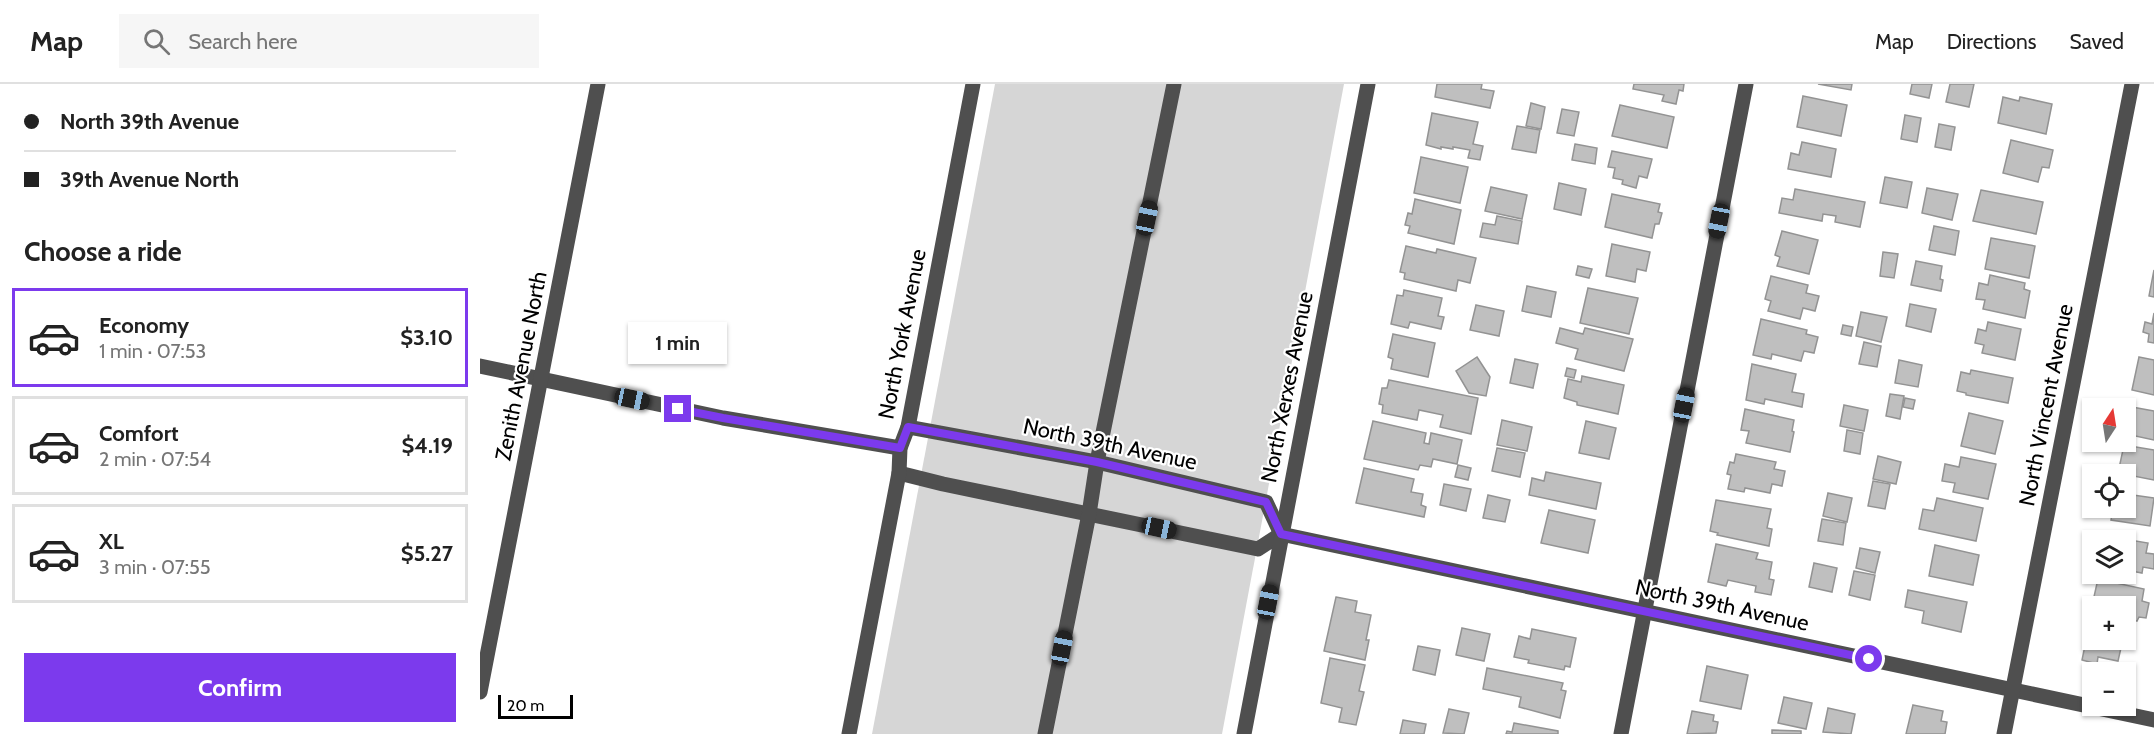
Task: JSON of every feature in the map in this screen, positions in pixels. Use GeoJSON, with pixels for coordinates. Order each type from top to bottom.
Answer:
{"type":"FeatureCollection","features":[{"type":"Feature","properties":{"kind":"street","name":"Zenith Avenue North"},"geometry":{"type":"LineString","coordinates":[[480,692],[598,84]]}},
{"type":"Feature","properties":{"kind":"street","name":"North York Avenue"},"geometry":{"type":"LineString","coordinates":[[849,734],[899,472],[900,448],[908,427],[973,84]]}},
{"type":"Feature","properties":{"kind":"street"},"geometry":{"type":"LineString","coordinates":[[1045,734],[1089,514],[1097,462],[1174,84]]}},
{"type":"Feature","properties":{"kind":"street","name":"North Xerxes Avenue"},"geometry":{"type":"LineString","coordinates":[[1244,734],[1368,84]]}},
{"type":"Feature","properties":{"kind":"street"},"geometry":{"type":"LineString","coordinates":[[1621,734],[1746,84]]}},
{"type":"Feature","properties":{"kind":"street","name":"North Vincent Avenue"},"geometry":{"type":"LineString","coordinates":[[2004,734],[2132,84]]}},
{"type":"Feature","properties":{"kind":"street"},"geometry":{"type":"LineString","coordinates":[[480,366],[723,418],[900,448]]}},
{"type":"Feature","properties":{"kind":"street","name":"North 39th Avenue"},"geometry":{"type":"LineString","coordinates":[[908,427],[1097,462],[1266,502],[1281,534],[2154,720]]}},
{"type":"Feature","properties":{"kind":"street"},"geometry":{"type":"LineString","coordinates":[[899,472],[943,484],[1258,549],[1281,534]]}},
{"type":"Feature","properties":{"kind":"shaded area"},"geometry":{"type":"Polygon","coordinates":[[[995,84],[1344,84],[1222,734],[872,734],[995,84]]]}},
{"type":"Feature","properties":{"kind":"building"},"geometry":{"type":"Polygon","coordinates":[[[1437,84],[1482,84],[1481,89],[1494,91],[1490,108],[1435,97],[1437,84]]]}},
{"type":"Feature","properties":{"kind":"building"},"geometry":{"type":"Polygon","coordinates":[[[1634,84],[1684,84],[1683,91],[1679,90],[1676,104],[1662,101],[1664,95],[1633,89],[1634,84]]]}},
{"type":"Feature","properties":{"kind":"building"},"geometry":{"type":"Polygon","coordinates":[[[1818,84],[1852,84],[1851,90],[1818,84]]]}},
{"type":"Feature","properties":{"kind":"building"},"geometry":{"type":"Polygon","coordinates":[[[1912,84],[1932,84],[1929,98],[1910,94],[1912,84]]]}},
{"type":"Feature","properties":{"kind":"building"},"geometry":{"type":"Polygon","coordinates":[[[1950,84],[1974,84],[1969,107],[1946,102],[1950,84]]]}},
{"type":"Feature","properties":{"kind":"building"},"geometry":{"type":"Polygon","coordinates":[[[1803,96],[1847,105],[1841,136],[1797,127],[1803,96]]]}},
{"type":"Feature","properties":{"kind":"building"},"geometry":{"type":"Polygon","coordinates":[[[2003,97],[2019,101],[2020,97],[2052,104],[2046,134],[1998,123],[2003,97]]]}},
{"type":"Feature","properties":{"kind":"building"},"geometry":{"type":"Polygon","coordinates":[[[1531,103],[1545,107],[1541,129],[1526,126],[1531,103]]]}},
{"type":"Feature","properties":{"kind":"building"},"geometry":{"type":"Polygon","coordinates":[[[1620,105],[1674,117],[1667,148],[1612,136],[1620,105]]]}},
{"type":"Feature","properties":{"kind":"building"},"geometry":{"type":"Polygon","coordinates":[[[1562,109],[1579,112],[1574,136],[1557,133],[1562,109]]]}},
{"type":"Feature","properties":{"kind":"building"},"geometry":{"type":"Polygon","coordinates":[[[1432,113],[1478,122],[1473,144],[1483,146],[1480,160],[1468,158],[1470,150],[1453,147],[1453,149],[1441,147],[1441,149],[1426,145],[1432,113]]]}},
{"type":"Feature","properties":{"kind":"building"},"geometry":{"type":"Polygon","coordinates":[[[1905,115],[1921,118],[1917,142],[1901,139],[1905,115]]]}},
{"type":"Feature","properties":{"kind":"building"},"geometry":{"type":"Polygon","coordinates":[[[1939,124],[1955,127],[1951,150],[1935,147],[1939,124]]]}},
{"type":"Feature","properties":{"kind":"building"},"geometry":{"type":"Polygon","coordinates":[[[1517,126],[1540,130],[1536,153],[1512,149],[1517,126]]]}},
{"type":"Feature","properties":{"kind":"building"},"geometry":{"type":"Polygon","coordinates":[[[2011,140],[2053,150],[2049,168],[2042,167],[2038,182],[2003,173],[2011,140]]]}},
{"type":"Feature","properties":{"kind":"building"},"geometry":{"type":"Polygon","coordinates":[[[1802,142],[1836,149],[1831,177],[1788,169],[1791,153],[1799,155],[1802,142]]]}},
{"type":"Feature","properties":{"kind":"building"},"geometry":{"type":"Polygon","coordinates":[[[1575,144],[1597,148],[1595,164],[1572,160],[1575,144]]]}},
{"type":"Feature","properties":{"kind":"building"},"geometry":{"type":"Polygon","coordinates":[[[1612,151],[1652,159],[1647,178],[1639,176],[1636,188],[1622,184],[1623,180],[1613,178],[1615,168],[1608,167],[1612,151]]]}},
{"type":"Feature","properties":{"kind":"building"},"geometry":{"type":"Polygon","coordinates":[[[1421,157],[1468,167],[1460,203],[1414,193],[1421,157]]]}},
{"type":"Feature","properties":{"kind":"building"},"geometry":{"type":"Polygon","coordinates":[[[1885,177],[1912,182],[1907,208],[1880,203],[1885,177]]]}},
{"type":"Feature","properties":{"kind":"building"},"geometry":{"type":"Polygon","coordinates":[[[1559,183],[1586,189],[1581,215],[1554,209],[1559,183]]]}},
{"type":"Feature","properties":{"kind":"building"},"geometry":{"type":"Polygon","coordinates":[[[1491,187],[1527,195],[1522,219],[1485,211],[1491,187]]]}},
{"type":"Feature","properties":{"kind":"building"},"geometry":{"type":"Polygon","coordinates":[[[1927,188],[1958,194],[1952,220],[1922,213],[1927,188]]]}},
{"type":"Feature","properties":{"kind":"building"},"geometry":{"type":"Polygon","coordinates":[[[1795,189],[1865,202],[1860,227],[1835,222],[1836,216],[1823,214],[1822,221],[1779,213],[1782,198],[1793,200],[1795,189]]]}},
{"type":"Feature","properties":{"kind":"building"},"geometry":{"type":"Polygon","coordinates":[[[1981,190],[2043,202],[2036,234],[1973,221],[1981,190]]]}},
{"type":"Feature","properties":{"kind":"building"},"geometry":{"type":"Polygon","coordinates":[[[1612,194],[1660,204],[1658,212],[1662,213],[1659,224],[1655,224],[1652,238],[1605,227],[1612,194]]]}},
{"type":"Feature","properties":{"kind":"building"},"geometry":{"type":"Polygon","coordinates":[[[1415,199],[1461,210],[1454,244],[1408,233],[1410,226],[1405,225],[1408,213],[1412,214],[1415,199]]]}},
{"type":"Feature","properties":{"kind":"building"},"geometry":{"type":"Polygon","coordinates":[[[1497,216],[1522,221],[1518,244],[1480,237],[1483,223],[1495,225],[1497,216]]]}},
{"type":"Feature","properties":{"kind":"building"},"geometry":{"type":"Polygon","coordinates":[[[1934,226],[1959,231],[1955,255],[1929,250],[1934,226]]]}},
{"type":"Feature","properties":{"kind":"building"},"geometry":{"type":"Polygon","coordinates":[[[1782,231],[1818,240],[1809,274],[1777,266],[1780,257],[1775,255],[1782,231]]]}},
{"type":"Feature","properties":{"kind":"building"},"geometry":{"type":"Polygon","coordinates":[[[1991,238],[2035,246],[2029,278],[1985,269],[1991,238]]]}},
{"type":"Feature","properties":{"kind":"building"},"geometry":{"type":"Polygon","coordinates":[[[1612,244],[1650,252],[1646,271],[1637,269],[1635,282],[1606,276],[1612,244]]]}},
{"type":"Feature","properties":{"kind":"building"},"geometry":{"type":"Polygon","coordinates":[[[1406,246],[1436,253],[1437,249],[1476,258],[1470,283],[1458,280],[1456,291],[1404,279],[1405,273],[1400,272],[1406,246]]]}},
{"type":"Feature","properties":{"kind":"building"},"geometry":{"type":"Polygon","coordinates":[[[1883,252],[1898,254],[1894,278],[1880,276],[1883,252]]]}},
{"type":"Feature","properties":{"kind":"building"},"geometry":{"type":"Polygon","coordinates":[[[1916,261],[1942,266],[1941,291],[1911,285],[1916,261]]]}},
{"type":"Feature","properties":{"kind":"building"},"geometry":{"type":"Polygon","coordinates":[[[1578,266],[1592,269],[1589,278],[1576,275],[1578,266]]]}},
{"type":"Feature","properties":{"kind":"building"},"geometry":{"type":"Polygon","coordinates":[[[2154,270],[2154,297],[2149,296],[2154,270]]]}},
{"type":"Feature","properties":{"kind":"building"},"geometry":{"type":"Polygon","coordinates":[[[1990,275],[2025,283],[2024,289],[2030,291],[2025,318],[1983,309],[1985,300],[1976,299],[1979,283],[1988,285],[1990,275]]]}},
{"type":"Feature","properties":{"kind":"building"},"geometry":{"type":"Polygon","coordinates":[[[1771,276],[1808,285],[1806,293],[1819,296],[1815,311],[1803,308],[1800,319],[1768,311],[1771,301],[1765,299],[1771,276]]]}},
{"type":"Feature","properties":{"kind":"building"},"geometry":{"type":"Polygon","coordinates":[[[1527,286],[1556,292],[1551,317],[1522,311],[1527,286]]]}},
{"type":"Feature","properties":{"kind":"building"},"geometry":{"type":"Polygon","coordinates":[[[1588,288],[1638,298],[1629,334],[1580,323],[1588,288]]]}},
{"type":"Feature","properties":{"kind":"building"},"geometry":{"type":"Polygon","coordinates":[[[1404,290],[1442,298],[1438,316],[1444,317],[1441,329],[1410,322],[1408,328],[1391,324],[1397,295],[1403,296],[1404,290]]]}},
{"type":"Feature","properties":{"kind":"building"},"geometry":{"type":"Polygon","coordinates":[[[1910,304],[1936,309],[1931,332],[1906,326],[1910,304]]]}},
{"type":"Feature","properties":{"kind":"building"},"geometry":{"type":"Polygon","coordinates":[[[1476,305],[1504,311],[1499,336],[1470,330],[1476,305]]]}},
{"type":"Feature","properties":{"kind":"building"},"geometry":{"type":"Polygon","coordinates":[[[1861,312],[1887,317],[1881,342],[1856,336],[1861,312]]]}},
{"type":"Feature","properties":{"kind":"building"},"geometry":{"type":"Polygon","coordinates":[[[2154,313],[2154,343],[2148,342],[2149,334],[2143,332],[2145,322],[2152,324],[2154,313]]]}},
{"type":"Feature","properties":{"kind":"building"},"geometry":{"type":"Polygon","coordinates":[[[1761,319],[1807,330],[1806,334],[1818,337],[1814,353],[1804,351],[1801,361],[1772,354],[1771,359],[1753,355],[1761,319]]]}},
{"type":"Feature","properties":{"kind":"building"},"geometry":{"type":"Polygon","coordinates":[[[1988,322],[2021,329],[2015,360],[1982,353],[1984,345],[1975,343],[1978,329],[1986,331],[1988,322]]]}},
{"type":"Feature","properties":{"kind":"building"},"geometry":{"type":"Polygon","coordinates":[[[1843,325],[1853,327],[1851,336],[1841,334],[1843,325]]]}},
{"type":"Feature","properties":{"kind":"building"},"geometry":{"type":"Polygon","coordinates":[[[1560,328],[1583,334],[1585,328],[1633,339],[1624,371],[1575,359],[1578,349],[1556,343],[1560,328]]]}},
{"type":"Feature","properties":{"kind":"building"},"geometry":{"type":"Polygon","coordinates":[[[1393,334],[1435,343],[1428,377],[1391,369],[1393,359],[1388,357],[1393,334]]]}},
{"type":"Feature","properties":{"kind":"building"},"geometry":{"type":"Polygon","coordinates":[[[1864,342],[1881,346],[1877,367],[1859,364],[1864,342]]]}},
{"type":"Feature","properties":{"kind":"building"},"geometry":{"type":"Polygon","coordinates":[[[1477,357],[1490,377],[1486,396],[1469,393],[1456,371],[1477,357]]]}},
{"type":"Feature","properties":{"kind":"building"},"geometry":{"type":"Polygon","coordinates":[[[2139,357],[2154,360],[2154,395],[2132,390],[2139,357]]]}},
{"type":"Feature","properties":{"kind":"building"},"geometry":{"type":"Polygon","coordinates":[[[1515,359],[1538,364],[1533,388],[1510,383],[1515,359]]]}},
{"type":"Feature","properties":{"kind":"building"},"geometry":{"type":"Polygon","coordinates":[[[1899,360],[1922,365],[1918,387],[1895,383],[1899,360]]]}},
{"type":"Feature","properties":{"kind":"building"},"geometry":{"type":"Polygon","coordinates":[[[1752,364],[1796,374],[1792,392],[1804,394],[1802,407],[1765,399],[1764,404],[1746,400],[1752,364]]]}},
{"type":"Feature","properties":{"kind":"building"},"geometry":{"type":"Polygon","coordinates":[[[1567,368],[1576,370],[1574,378],[1565,376],[1567,368]]]}},
{"type":"Feature","properties":{"kind":"building"},"geometry":{"type":"Polygon","coordinates":[[[1971,370],[2013,378],[2008,403],[1966,395],[1966,393],[1957,391],[1961,372],[1970,374],[1971,370]]]}},
{"type":"Feature","properties":{"kind":"building"},"geometry":{"type":"Polygon","coordinates":[[[1582,376],[1624,385],[1618,414],[1577,405],[1577,402],[1564,398],[1568,379],[1581,382],[1582,376]]]}},
{"type":"Feature","properties":{"kind":"building"},"geometry":{"type":"Polygon","coordinates":[[[1389,380],[1478,398],[1471,434],[1440,427],[1443,415],[1419,410],[1417,420],[1382,413],[1383,405],[1379,404],[1382,388],[1387,388],[1389,380]]]}},
{"type":"Feature","properties":{"kind":"building"},"geometry":{"type":"Polygon","coordinates":[[[1890,394],[1904,396],[1900,419],[1886,416],[1890,394]]]}},
{"type":"Feature","properties":{"kind":"building"},"geometry":{"type":"Polygon","coordinates":[[[1905,398],[1915,400],[1913,409],[1903,407],[1905,398]]]}},
{"type":"Feature","properties":{"kind":"building"},"geometry":{"type":"Polygon","coordinates":[[[1844,405],[1868,410],[1864,431],[1840,426],[1844,405]]]}},
{"type":"Feature","properties":{"kind":"building"},"geometry":{"type":"Polygon","coordinates":[[[2136,408],[2154,411],[2154,440],[2136,436],[2136,408]]]}},
{"type":"Feature","properties":{"kind":"building"},"geometry":{"type":"Polygon","coordinates":[[[1745,409],[1794,420],[1790,452],[1746,443],[1749,431],[1741,430],[1745,409]]]}},
{"type":"Feature","properties":{"kind":"building"},"geometry":{"type":"Polygon","coordinates":[[[1969,413],[2003,421],[1995,454],[1961,446],[1969,413]]]}},
{"type":"Feature","properties":{"kind":"building"},"geometry":{"type":"Polygon","coordinates":[[[1502,420],[1532,427],[1527,451],[1497,445],[1502,420]]]}},
{"type":"Feature","properties":{"kind":"building"},"geometry":{"type":"Polygon","coordinates":[[[1373,421],[1426,433],[1424,443],[1429,444],[1431,433],[1462,440],[1457,464],[1433,459],[1431,467],[1420,465],[1418,470],[1364,459],[1373,421]]]}},
{"type":"Feature","properties":{"kind":"building"},"geometry":{"type":"Polygon","coordinates":[[[1586,421],[1616,428],[1609,459],[1579,453],[1586,421]]]}},
{"type":"Feature","properties":{"kind":"building"},"geometry":{"type":"Polygon","coordinates":[[[1847,430],[1863,433],[1860,454],[1844,451],[1847,430]]]}},
{"type":"Feature","properties":{"kind":"building"},"geometry":{"type":"Polygon","coordinates":[[[2136,447],[2154,450],[2154,480],[2136,476],[2136,464],[2120,464],[2122,452],[2136,452],[2136,447]]]}},
{"type":"Feature","properties":{"kind":"building"},"geometry":{"type":"Polygon","coordinates":[[[1497,448],[1525,453],[1520,477],[1492,471],[1497,448]]]}},
{"type":"Feature","properties":{"kind":"building"},"geometry":{"type":"Polygon","coordinates":[[[1736,454],[1776,462],[1774,469],[1785,471],[1782,486],[1772,484],[1770,493],[1745,488],[1744,492],[1728,489],[1731,475],[1727,474],[1730,462],[1734,463],[1736,454]]]}},
{"type":"Feature","properties":{"kind":"building"},"geometry":{"type":"Polygon","coordinates":[[[1878,456],[1901,462],[1896,484],[1873,479],[1878,456]]]}},
{"type":"Feature","properties":{"kind":"building"},"geometry":{"type":"Polygon","coordinates":[[[1961,457],[1996,464],[1988,499],[1953,492],[1955,483],[1942,481],[1945,464],[1959,467],[1961,457]]]}},
{"type":"Feature","properties":{"kind":"building"},"geometry":{"type":"Polygon","coordinates":[[[1458,465],[1471,468],[1468,480],[1455,477],[1458,465]]]}},
{"type":"Feature","properties":{"kind":"building"},"geometry":{"type":"Polygon","coordinates":[[[1364,468],[1414,479],[1411,492],[1423,494],[1421,505],[1426,507],[1424,517],[1356,503],[1364,468]]]}},
{"type":"Feature","properties":{"kind":"building"},"geometry":{"type":"Polygon","coordinates":[[[1546,472],[1601,483],[1596,509],[1529,495],[1532,478],[1544,481],[1546,472]]]}},
{"type":"Feature","properties":{"kind":"building"},"geometry":{"type":"Polygon","coordinates":[[[1873,481],[1890,484],[1885,509],[1868,506],[1873,481]]]}},
{"type":"Feature","properties":{"kind":"building"},"geometry":{"type":"Polygon","coordinates":[[[1444,484],[1471,489],[1466,511],[1440,505],[1444,484]]]}},
{"type":"Feature","properties":{"kind":"building"},"geometry":{"type":"Polygon","coordinates":[[[1828,493],[1852,498],[1847,522],[1823,516],[1828,493]]]}},
{"type":"Feature","properties":{"kind":"building"},"geometry":{"type":"Polygon","coordinates":[[[1488,495],[1510,500],[1505,522],[1483,518],[1488,495]]]}},
{"type":"Feature","properties":{"kind":"building"},"geometry":{"type":"Polygon","coordinates":[[[2136,495],[2154,498],[2150,526],[2111,520],[2111,518],[2136,518],[2136,495]]]}},
{"type":"Feature","properties":{"kind":"building"},"geometry":{"type":"Polygon","coordinates":[[[1937,498],[1983,508],[1976,541],[1919,529],[1923,509],[1934,511],[1937,498]]]}},
{"type":"Feature","properties":{"kind":"building"},"geometry":{"type":"Polygon","coordinates":[[[1716,500],[1771,509],[1767,528],[1772,529],[1769,546],[1717,535],[1718,533],[1710,531],[1716,500]]]}},
{"type":"Feature","properties":{"kind":"building"},"geometry":{"type":"Polygon","coordinates":[[[1549,510],[1595,520],[1588,553],[1541,543],[1549,510]]]}},
{"type":"Feature","properties":{"kind":"building"},"geometry":{"type":"Polygon","coordinates":[[[1822,519],[1846,523],[1843,545],[1818,541],[1822,519]]]}},
{"type":"Feature","properties":{"kind":"building"},"geometry":{"type":"Polygon","coordinates":[[[2136,541],[2148,543],[2146,553],[2154,554],[2154,569],[2143,567],[2142,573],[2136,572],[2136,541]]]}},
{"type":"Feature","properties":{"kind":"building"},"geometry":{"type":"Polygon","coordinates":[[[1716,544],[1758,553],[1756,559],[1772,562],[1769,579],[1774,580],[1771,595],[1755,592],[1756,586],[1728,580],[1726,586],[1708,582],[1716,544]]]}},
{"type":"Feature","properties":{"kind":"building"},"geometry":{"type":"Polygon","coordinates":[[[1935,545],[1979,555],[1973,585],[1929,576],[1935,545]]]}},
{"type":"Feature","properties":{"kind":"building"},"geometry":{"type":"Polygon","coordinates":[[[1860,548],[1880,552],[1875,573],[1856,568],[1860,548]]]}},
{"type":"Feature","properties":{"kind":"building"},"geometry":{"type":"Polygon","coordinates":[[[1814,563],[1837,568],[1832,592],[1809,587],[1814,563]]]}},
{"type":"Feature","properties":{"kind":"building"},"geometry":{"type":"Polygon","coordinates":[[[1854,571],[1875,575],[1870,600],[1849,595],[1854,571]]]}},
{"type":"Feature","properties":{"kind":"building"},"geometry":{"type":"Polygon","coordinates":[[[2097,584],[2121,584],[2144,589],[2142,601],[2149,603],[2146,618],[2139,617],[2136,621],[2136,596],[2094,596],[2097,584]]]}},
{"type":"Feature","properties":{"kind":"building"},"geometry":{"type":"Polygon","coordinates":[[[1908,590],[1967,602],[1961,632],[1922,623],[1924,611],[1905,607],[1908,590]]]}},
{"type":"Feature","properties":{"kind":"building"},"geometry":{"type":"Polygon","coordinates":[[[1336,597],[1357,601],[1355,612],[1371,615],[1365,660],[1324,651],[1336,597]]]}},
{"type":"Feature","properties":{"kind":"building"},"geometry":{"type":"Polygon","coordinates":[[[1462,628],[1490,634],[1484,661],[1456,655],[1462,628]]]}},
{"type":"Feature","properties":{"kind":"building"},"geometry":{"type":"Polygon","coordinates":[[[1532,629],[1576,638],[1570,667],[1565,666],[1564,670],[1528,663],[1529,660],[1514,657],[1519,636],[1530,639],[1532,629]]]}},
{"type":"Feature","properties":{"kind":"building"},"geometry":{"type":"Polygon","coordinates":[[[1418,646],[1440,650],[1435,675],[1413,670],[1418,646]]]}},
{"type":"Feature","properties":{"kind":"building"},"geometry":{"type":"Polygon","coordinates":[[[2084,650],[2120,650],[2118,661],[2098,657],[2097,662],[2082,660],[2084,650]]]}},
{"type":"Feature","properties":{"kind":"building"},"geometry":{"type":"Polygon","coordinates":[[[1330,658],[1365,665],[1359,691],[1364,692],[1356,725],[1339,722],[1342,708],[1321,703],[1330,658]]]}},
{"type":"Feature","properties":{"kind":"building"},"geometry":{"type":"Polygon","coordinates":[[[1707,666],[1748,675],[1741,709],[1700,701],[1707,666]]]}},
{"type":"Feature","properties":{"kind":"building"},"geometry":{"type":"Polygon","coordinates":[[[1487,668],[1563,683],[1561,690],[1566,691],[1560,718],[1519,707],[1521,697],[1483,689],[1487,668]]]}},
{"type":"Feature","properties":{"kind":"building"},"geometry":{"type":"Polygon","coordinates":[[[1784,697],[1812,703],[1806,729],[1778,723],[1784,697]]]}},
{"type":"Feature","properties":{"kind":"building"},"geometry":{"type":"Polygon","coordinates":[[[1913,705],[1943,711],[1941,721],[1947,722],[1945,734],[1906,734],[1913,705]]]}},
{"type":"Feature","properties":{"kind":"building"},"geometry":{"type":"Polygon","coordinates":[[[1828,708],[1855,714],[1851,734],[1823,732],[1828,708]]]}},
{"type":"Feature","properties":{"kind":"building"},"geometry":{"type":"Polygon","coordinates":[[[1449,709],[1469,713],[1464,734],[1443,733],[1449,709]]]}},
{"type":"Feature","properties":{"kind":"building"},"geometry":{"type":"Polygon","coordinates":[[[1692,711],[1714,715],[1713,721],[1718,722],[1716,733],[1687,734],[1692,711]]]}},
{"type":"Feature","properties":{"kind":"building"},"geometry":{"type":"Polygon","coordinates":[[[1403,720],[1426,724],[1424,734],[1400,734],[1403,720]]]}},
{"type":"Feature","properties":{"kind":"building"},"geometry":{"type":"Polygon","coordinates":[[[1514,723],[1558,731],[1558,734],[1506,734],[1507,731],[1512,732],[1514,723]]]}},
{"type":"Feature","properties":{"kind":"building"},"geometry":{"type":"Polygon","coordinates":[[[1772,730],[1801,731],[1801,734],[1772,734],[1772,730]]]}},
{"type":"Feature","properties":{"kind":"route"},"geometry":{"type":"LineString","coordinates":[[678,409],[900,448],[908,427],[1097,462],[1266,502],[1281,534],[1869,659]]}}]}
